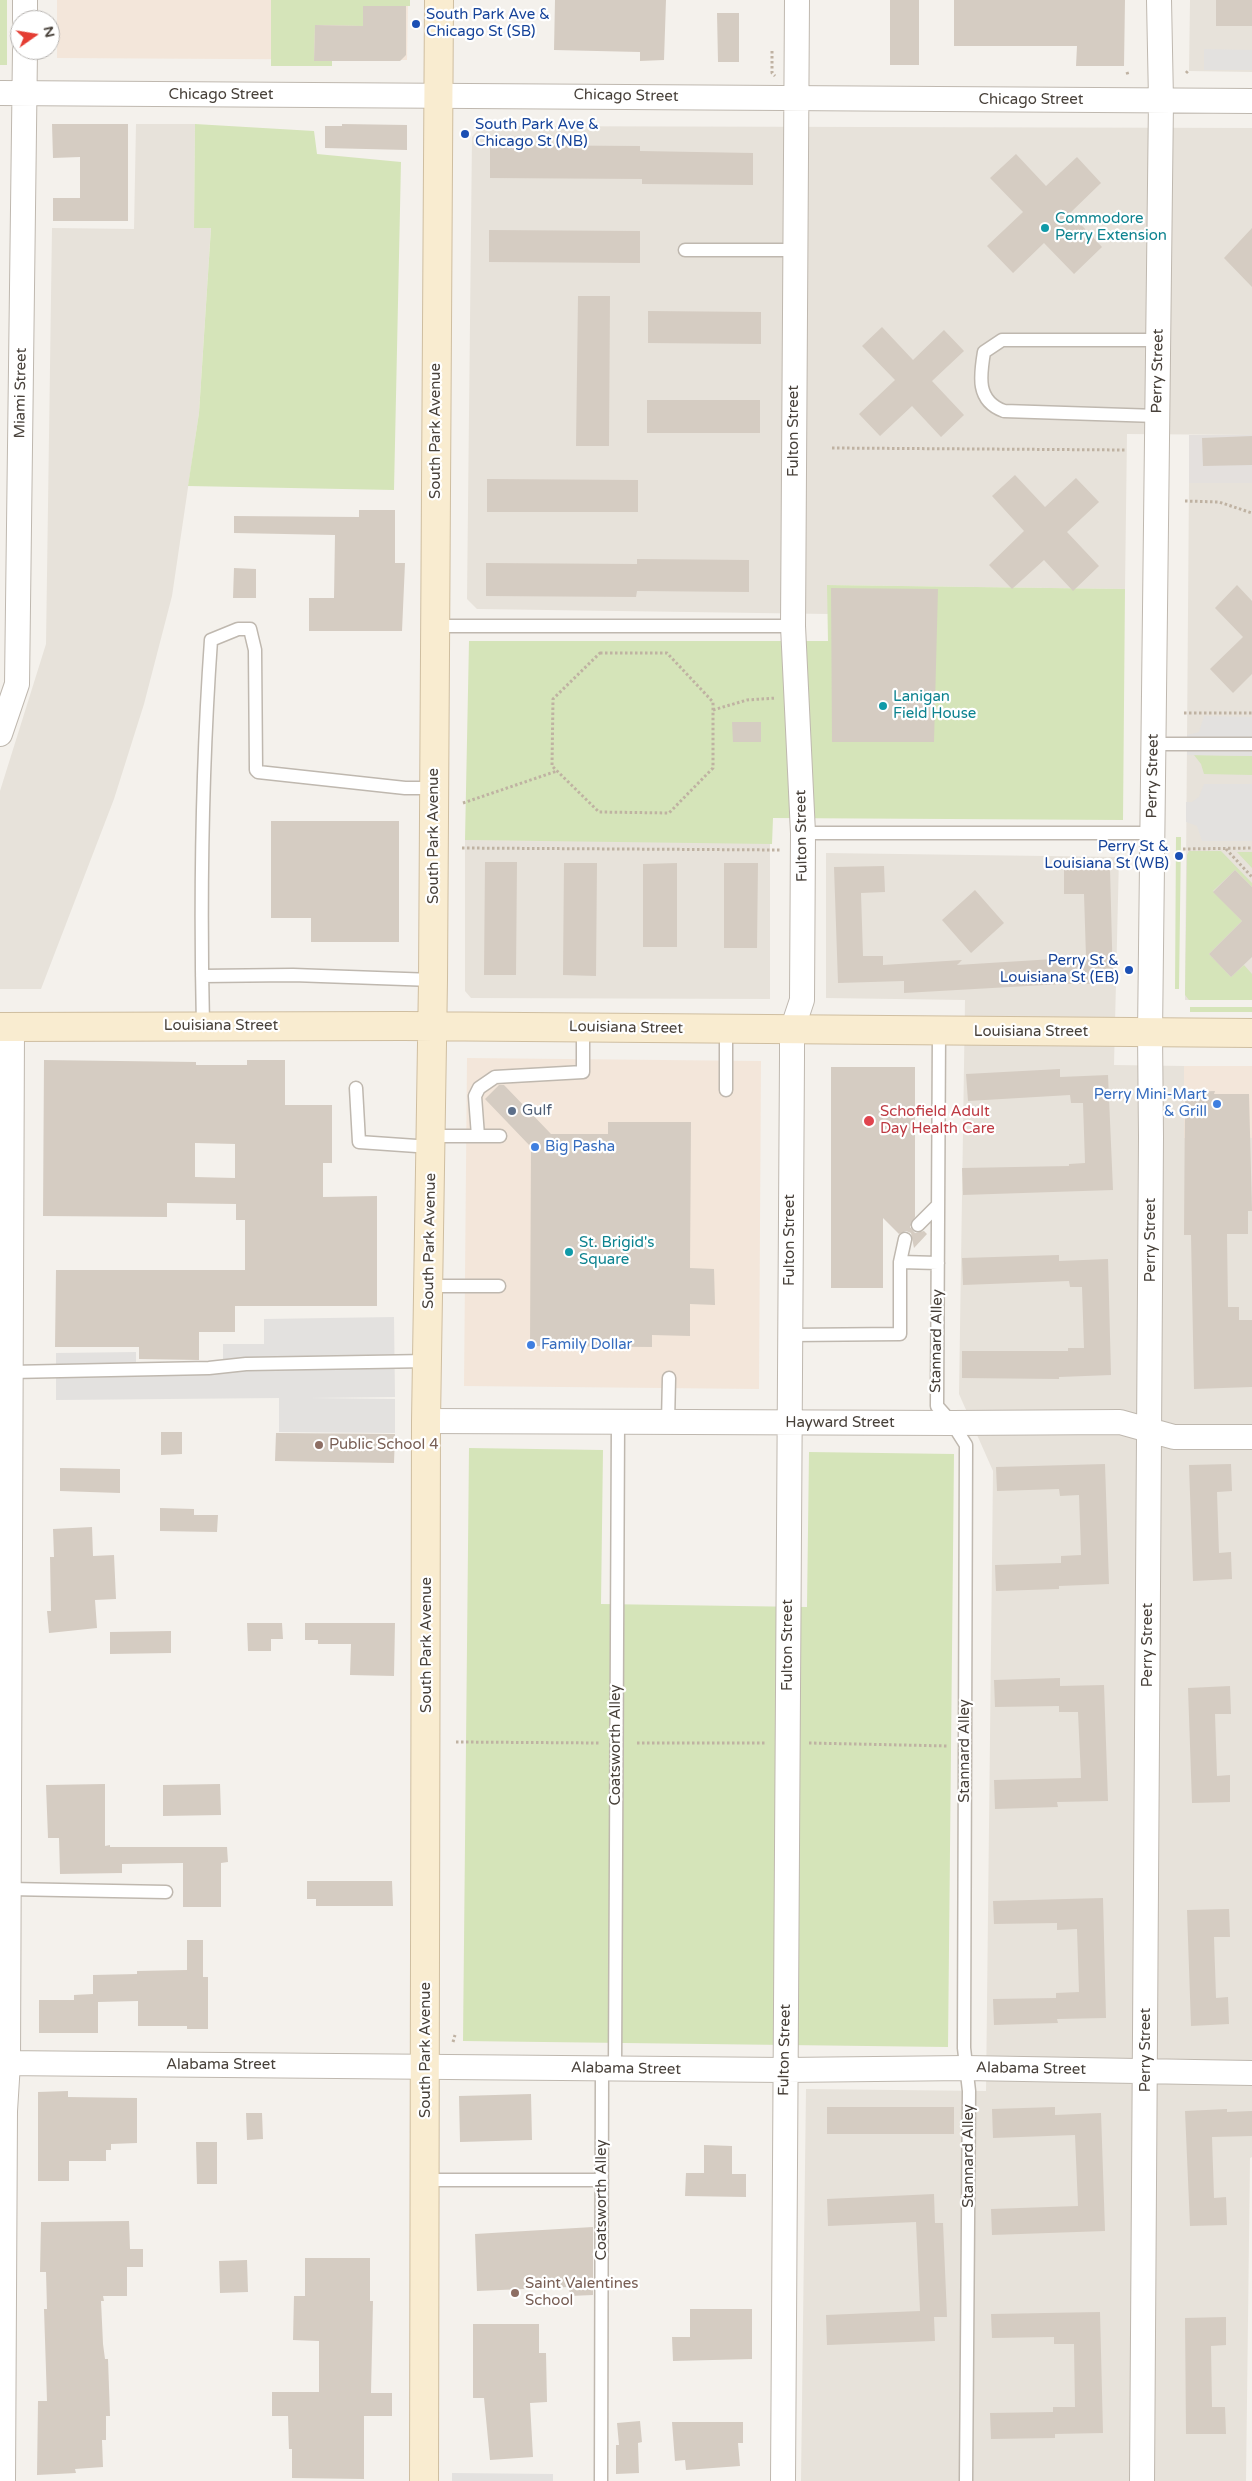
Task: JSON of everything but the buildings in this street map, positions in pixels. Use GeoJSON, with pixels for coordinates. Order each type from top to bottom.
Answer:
{"type":"FeatureCollection","features":[{"type":"Feature","properties":{"kind":"street","name":"South Park Avenue"},"geometry":{"type":"LineString","coordinates":[[424,2481],[426,1421],[430,1286],[433,980],[439,0]]}},
{"type":"Feature","properties":{"kind":"street","name":"Fulton Street"},"geometry":{"type":"LineString","coordinates":[[783,2481],[792,1030],[802,1000],[804,833],[793,626],[797,0]]}},
{"type":"Feature","properties":{"kind":"street","name":"Perry Street"},"geometry":{"type":"LineString","coordinates":[[1142,2481],[1146,2071],[1150,1033],[1161,100],[1159,0]]}},
{"type":"Feature","properties":{"kind":"street","name":"Miami Street"},"geometry":{"type":"LineString","coordinates":[[0,734],[17,684],[25,60]]}},
{"type":"Feature","properties":{"kind":"street","name":"Chicago Street"},"geometry":{"type":"LineString","coordinates":[[0,93],[1252,100]]}},
{"type":"Feature","properties":{"kind":"street","name":"Louisiana Street"},"geometry":{"type":"LineString","coordinates":[[6,1027],[432,1026],[1252,1033]]}},
{"type":"Feature","properties":{"kind":"street"},"geometry":{"type":"LineString","coordinates":[[3,2481],[4,2063],[9,1888],[11,1372],[6,1027]]}},
{"type":"Feature","properties":{"kind":"street","name":"Hayward Street"},"geometry":{"type":"LineString","coordinates":[[426,1421],[952,1424],[1120,1422],[1174,1436],[1252,1437]]}},
{"type":"Feature","properties":{"kind":"street","name":"Alabama Street"},"geometry":{"type":"LineString","coordinates":[[4,2063],[785,2070],[966,2068],[1252,2072]]}},
{"type":"Feature","properties":{"kind":"lane"},"geometry":{"type":"LineString","coordinates":[[685,250],[796,250]]}},
{"type":"Feature","properties":{"kind":"lane"},"geometry":{"type":"LineString","coordinates":[[1157,416],[1004,410],[992,406],[983,390],[980,374],[984,352],[1002,340],[1158,340]]}},
{"type":"Feature","properties":{"kind":"lane"},"geometry":{"type":"LineString","coordinates":[[435,626],[793,626]]}},
{"type":"Feature","properties":{"kind":"lane"},"geometry":{"type":"LineString","coordinates":[[203,1026],[201,901],[207,695],[211,640],[238,628],[250,629],[255,650],[256,770],[258,772],[405,788],[434,788]]}},
{"type":"Feature","properties":{"kind":"lane"},"geometry":{"type":"LineString","coordinates":[[1154,744],[1252,744]]}},
{"type":"Feature","properties":{"kind":"lane"},"geometry":{"type":"LineString","coordinates":[[804,833],[1153,832]]}},
{"type":"Feature","properties":{"kind":"lane"},"geometry":{"type":"LineString","coordinates":[[202,976],[292,975],[433,980]]}},
{"type":"Feature","properties":{"kind":"lane"},"geometry":{"type":"LineString","coordinates":[[478,1136],[475,1096],[479,1088],[495,1077],[583,1072],[583,1028]]}},
{"type":"Feature","properties":{"kind":"lane"},"geometry":{"type":"LineString","coordinates":[[726,1029],[726,1090]]}},
{"type":"Feature","properties":{"kind":"lane","name":"Stannard Alley"},"geometry":{"type":"LineString","coordinates":[[939,1031],[936,1406],[952,1424],[966,1445],[964,2048],[969,2091],[966,2481]]}},
{"type":"Feature","properties":{"kind":"lane"},"geometry":{"type":"LineString","coordinates":[[356,1088],[359,1142],[431,1142],[478,1136],[500,1136]]}},
{"type":"Feature","properties":{"kind":"lane"},"geometry":{"type":"LineString","coordinates":[[918,1226],[938,1205]]}},
{"type":"Feature","properties":{"kind":"lane"},"geometry":{"type":"LineString","coordinates":[[790,1335],[900,1334],[900,1262],[905,1239]]}},
{"type":"Feature","properties":{"kind":"lane"},"geometry":{"type":"LineString","coordinates":[[900,1262],[938,1263]]}},
{"type":"Feature","properties":{"kind":"lane"},"geometry":{"type":"LineString","coordinates":[[430,1286],[499,1286]]}},
{"type":"Feature","properties":{"kind":"lane"},"geometry":{"type":"LineString","coordinates":[[11,1372],[209,1368],[246,1364],[428,1361]]}},
{"type":"Feature","properties":{"kind":"lane"},"geometry":{"type":"LineString","coordinates":[[668,1422],[669,1378]]}},
{"type":"Feature","properties":{"kind":"lane","name":"Coatsworth Alley"},"geometry":{"type":"LineString","coordinates":[[601,2481],[602,2180],[609,2068],[618,1422]]}},
{"type":"Feature","properties":{"kind":"lane"},"geometry":{"type":"LineString","coordinates":[[9,1888],[166,1892]]}},
{"type":"Feature","properties":{"kind":"lane"},"geometry":{"type":"LineString","coordinates":[[425,2180],[602,2180]]}},
{"type":"Feature","properties":{"kind":"path"},"geometry":{"type":"LineString","coordinates":[[832,448],[1127,450]]}},
{"type":"Feature","properties":{"kind":"path"},"geometry":{"type":"LineString","coordinates":[[1185,501],[1220,502],[1252,513]]}},
{"type":"Feature","properties":{"kind":"path"},"geometry":{"type":"LineString","coordinates":[[600,652],[667,653],[713,702],[713,768],[669,813],[599,812],[557,771],[552,766],[552,699],[600,652]]}},
{"type":"Feature","properties":{"kind":"path"},"geometry":{"type":"LineString","coordinates":[[713,710],[762,698]]}},
{"type":"Feature","properties":{"kind":"path"},"geometry":{"type":"LineString","coordinates":[[1184,713],[1252,713]]}},
{"type":"Feature","properties":{"kind":"path"},"geometry":{"type":"LineString","coordinates":[[463,803],[557,771]]}},
{"type":"Feature","properties":{"kind":"path"},"geometry":{"type":"LineString","coordinates":[[462,848],[780,850]]}},
{"type":"Feature","properties":{"kind":"path"},"geometry":{"type":"LineString","coordinates":[[1226,848],[1252,876]]}},
{"type":"Feature","properties":{"kind":"path"},"geometry":{"type":"LineString","coordinates":[[1183,849],[1252,848]]}},
{"type":"Feature","properties":{"kind":"path"},"geometry":{"type":"LineString","coordinates":[[456,1742],[601,1743]]}},
{"type":"Feature","properties":{"kind":"path"},"geometry":{"type":"LineString","coordinates":[[637,1743],[776,1743]]}},
{"type":"Feature","properties":{"kind":"path"},"geometry":{"type":"LineString","coordinates":[[803,1743],[954,1746]]}},
{"type":"Feature","properties":{"kind":"path"},"geometry":{"type":"LineString","coordinates":[[453,2042],[455,2035]]}},
{"type":"Feature","properties":{"kind":"shaded area"},"geometry":{"type":"Polygon","coordinates":[[[57,0],[408,0],[407,60],[60,58],[60,10],[57,10],[57,0]]]}},
{"type":"Feature","properties":{"kind":"shaded area"},"geometry":{"type":"Polygon","coordinates":[[[1190,0],[1252,0],[1252,72],[1189,71],[1190,0]]]}},
{"type":"Feature","properties":{"kind":"shaded area"},"geometry":{"type":"Polygon","coordinates":[[[1204,49],[1252,50],[1252,70],[1204,70],[1204,49]]]}},
{"type":"Feature","properties":{"kind":"shaded area"},"geometry":{"type":"Polygon","coordinates":[[[136,124],[195,124],[194,227],[211,227],[199,413],[172,596],[144,704],[114,799],[41,989],[0,989],[0,791],[46,644],[52,228],[134,229],[136,124]]]}},
{"type":"Feature","properties":{"kind":"shaded area"},"geometry":{"type":"Polygon","coordinates":[[[481,126],[1252,128],[1252,435],[1127,434],[1125,589],[828,585],[828,614],[477,609],[467,599],[472,137],[481,126]]]}},
{"type":"Feature","properties":{"kind":"shaded area"},"geometry":{"type":"Polygon","coordinates":[[[1189,435],[1252,435],[1252,483],[1189,483],[1189,435]]]}},
{"type":"Feature","properties":{"kind":"shaded area"},"geometry":{"type":"Polygon","coordinates":[[[1189,483],[1252,483],[1252,1000],[1185,1000],[1189,483]]]}},
{"type":"Feature","properties":{"kind":"shaded area"},"geometry":{"type":"Polygon","coordinates":[[[1204,716],[1252,717],[1252,756],[1187,755],[1187,735],[1199,732],[1204,716]]]}},
{"type":"Feature","properties":{"kind":"shaded area"},"geometry":{"type":"Polygon","coordinates":[[[1204,784],[1252,784],[1252,841],[1202,841],[1197,826],[1186,822],[1186,802],[1192,802],[1199,797],[1204,784]]]}},
{"type":"Feature","properties":{"kind":"shaded area"},"geometry":{"type":"Polygon","coordinates":[[[465,840],[770,841],[770,999],[471,998],[465,991],[465,840]]]}},
{"type":"Feature","properties":{"kind":"shaded area"},"geometry":{"type":"Polygon","coordinates":[[[826,853],[1119,857],[1114,1065],[1184,1066],[1184,1137],[1252,1138],[1252,2157],[1250,2158],[1246,2481],[801,2481],[806,2089],[986,2091],[993,1471],[959,1394],[965,1000],[826,998],[826,853]]]}},
{"type":"Feature","properties":{"kind":"shaded area"},"geometry":{"type":"Polygon","coordinates":[[[467,1058],[761,1061],[759,1389],[464,1386],[467,1058]]]}},
{"type":"Feature","properties":{"kind":"shaded area"},"geometry":{"type":"Polygon","coordinates":[[[1184,1066],[1252,1066],[1252,1138],[1184,1138],[1184,1066]]]}},
{"type":"Feature","properties":{"kind":"shaded area"},"geometry":{"type":"Polygon","coordinates":[[[394,1317],[395,1397],[310,1398],[395,1399],[395,1433],[279,1432],[279,1398],[56,1400],[56,1353],[136,1352],[136,1363],[223,1362],[223,1344],[264,1344],[264,1319],[394,1317]]]}},
{"type":"Feature","properties":{"kind":"shaded area"},"geometry":{"type":"Polygon","coordinates":[[[452,2473],[553,2474],[553,2481],[452,2481],[452,2473]]]}},
{"type":"Feature","properties":{"kind":"green space"},"geometry":{"type":"Polygon","coordinates":[[[0,0],[7,0],[7,65],[0,65],[0,0]]]}},
{"type":"Feature","properties":{"kind":"green space"},"geometry":{"type":"Polygon","coordinates":[[[271,0],[410,0],[410,6],[364,6],[363,26],[315,25],[314,61],[332,61],[332,66],[271,66],[271,0]]]}},
{"type":"Feature","properties":{"kind":"green space"},"geometry":{"type":"Polygon","coordinates":[[[195,124],[314,131],[317,154],[401,162],[394,490],[188,486],[199,413],[211,228],[194,228],[195,124]]]}},
{"type":"Feature","properties":{"kind":"green space"},"geometry":{"type":"Polygon","coordinates":[[[827,585],[1125,589],[1123,820],[773,818],[772,844],[465,840],[469,641],[828,641],[827,585]]]}},
{"type":"Feature","properties":{"kind":"green space"},"geometry":{"type":"Polygon","coordinates":[[[1194,755],[1252,756],[1252,775],[1204,774],[1201,764],[1194,755]]]}},
{"type":"Feature","properties":{"kind":"green space"},"geometry":{"type":"Polygon","coordinates":[[[1176,837],[1181,837],[1179,989],[1175,989],[1176,837]]]}},
{"type":"Feature","properties":{"kind":"green space"},"geometry":{"type":"Polygon","coordinates":[[[1189,851],[1221,851],[1252,883],[1252,887],[1235,870],[1213,891],[1242,921],[1209,954],[1231,977],[1244,965],[1252,974],[1252,1000],[1189,1000],[1185,995],[1187,855],[1189,851]]]}},
{"type":"Feature","properties":{"kind":"green space"},"geometry":{"type":"Polygon","coordinates":[[[1237,852],[1252,852],[1252,868],[1237,852]]]}},
{"type":"Feature","properties":{"kind":"green space"},"geometry":{"type":"Polygon","coordinates":[[[1190,1007],[1252,1007],[1252,1012],[1190,1012],[1190,1007]]]}},
{"type":"Feature","properties":{"kind":"green space"},"geometry":{"type":"Polygon","coordinates":[[[469,1448],[603,1450],[601,1604],[807,1607],[809,1452],[954,1454],[948,2047],[463,2041],[469,1448]]]}},
{"type":"Feature","properties":{"kind":"place","name":"South Park Ave & Chicago St (SB)"},"geometry":{"type":"Point","coordinates":[416,24]}},
{"type":"Feature","properties":{"kind":"place","name":"South Park Ave & Chicago St (NB)"},"geometry":{"type":"Point","coordinates":[465,134]}},
{"type":"Feature","properties":{"kind":"place","name":"Commodore Perry Extension"},"geometry":{"type":"Point","coordinates":[1045,228]}},
{"type":"Feature","properties":{"kind":"place","name":"Lanigan Field House"},"geometry":{"type":"Point","coordinates":[883,706]}},
{"type":"Feature","properties":{"kind":"place","name":"Perry St & Louisiana St (WB)"},"geometry":{"type":"Point","coordinates":[1179,856]}},
{"type":"Feature","properties":{"kind":"place","name":"Perry St & Louisiana St (EB)"},"geometry":{"type":"Point","coordinates":[1129,970]}},
{"type":"Feature","properties":{"kind":"place","name":"Perry Mini-Mart & Grill"},"geometry":{"type":"Point","coordinates":[1217,1104]}},
{"type":"Feature","properties":{"kind":"place","name":"Gulf"},"geometry":{"type":"Point","coordinates":[512,1111]}},
{"type":"Feature","properties":{"kind":"place","name":"Schofield Adult Day Health Care"},"geometry":{"type":"Point","coordinates":[869,1121]}},
{"type":"Feature","properties":{"kind":"place","name":"Big Pasha"},"geometry":{"type":"Point","coordinates":[535,1147]}},
{"type":"Feature","properties":{"kind":"place","name":"St. Brigid's Square"},"geometry":{"type":"Point","coordinates":[569,1252]}},
{"type":"Feature","properties":{"kind":"place","name":"Family Dollar"},"geometry":{"type":"Point","coordinates":[531,1345]}},
{"type":"Feature","properties":{"kind":"place","name":"Public School 4"},"geometry":{"type":"Point","coordinates":[319,1445]}},
{"type":"Feature","properties":{"kind":"place","name":"Saint Valentines School"},"geometry":{"type":"Point","coordinates":[515,2293]}}]}
